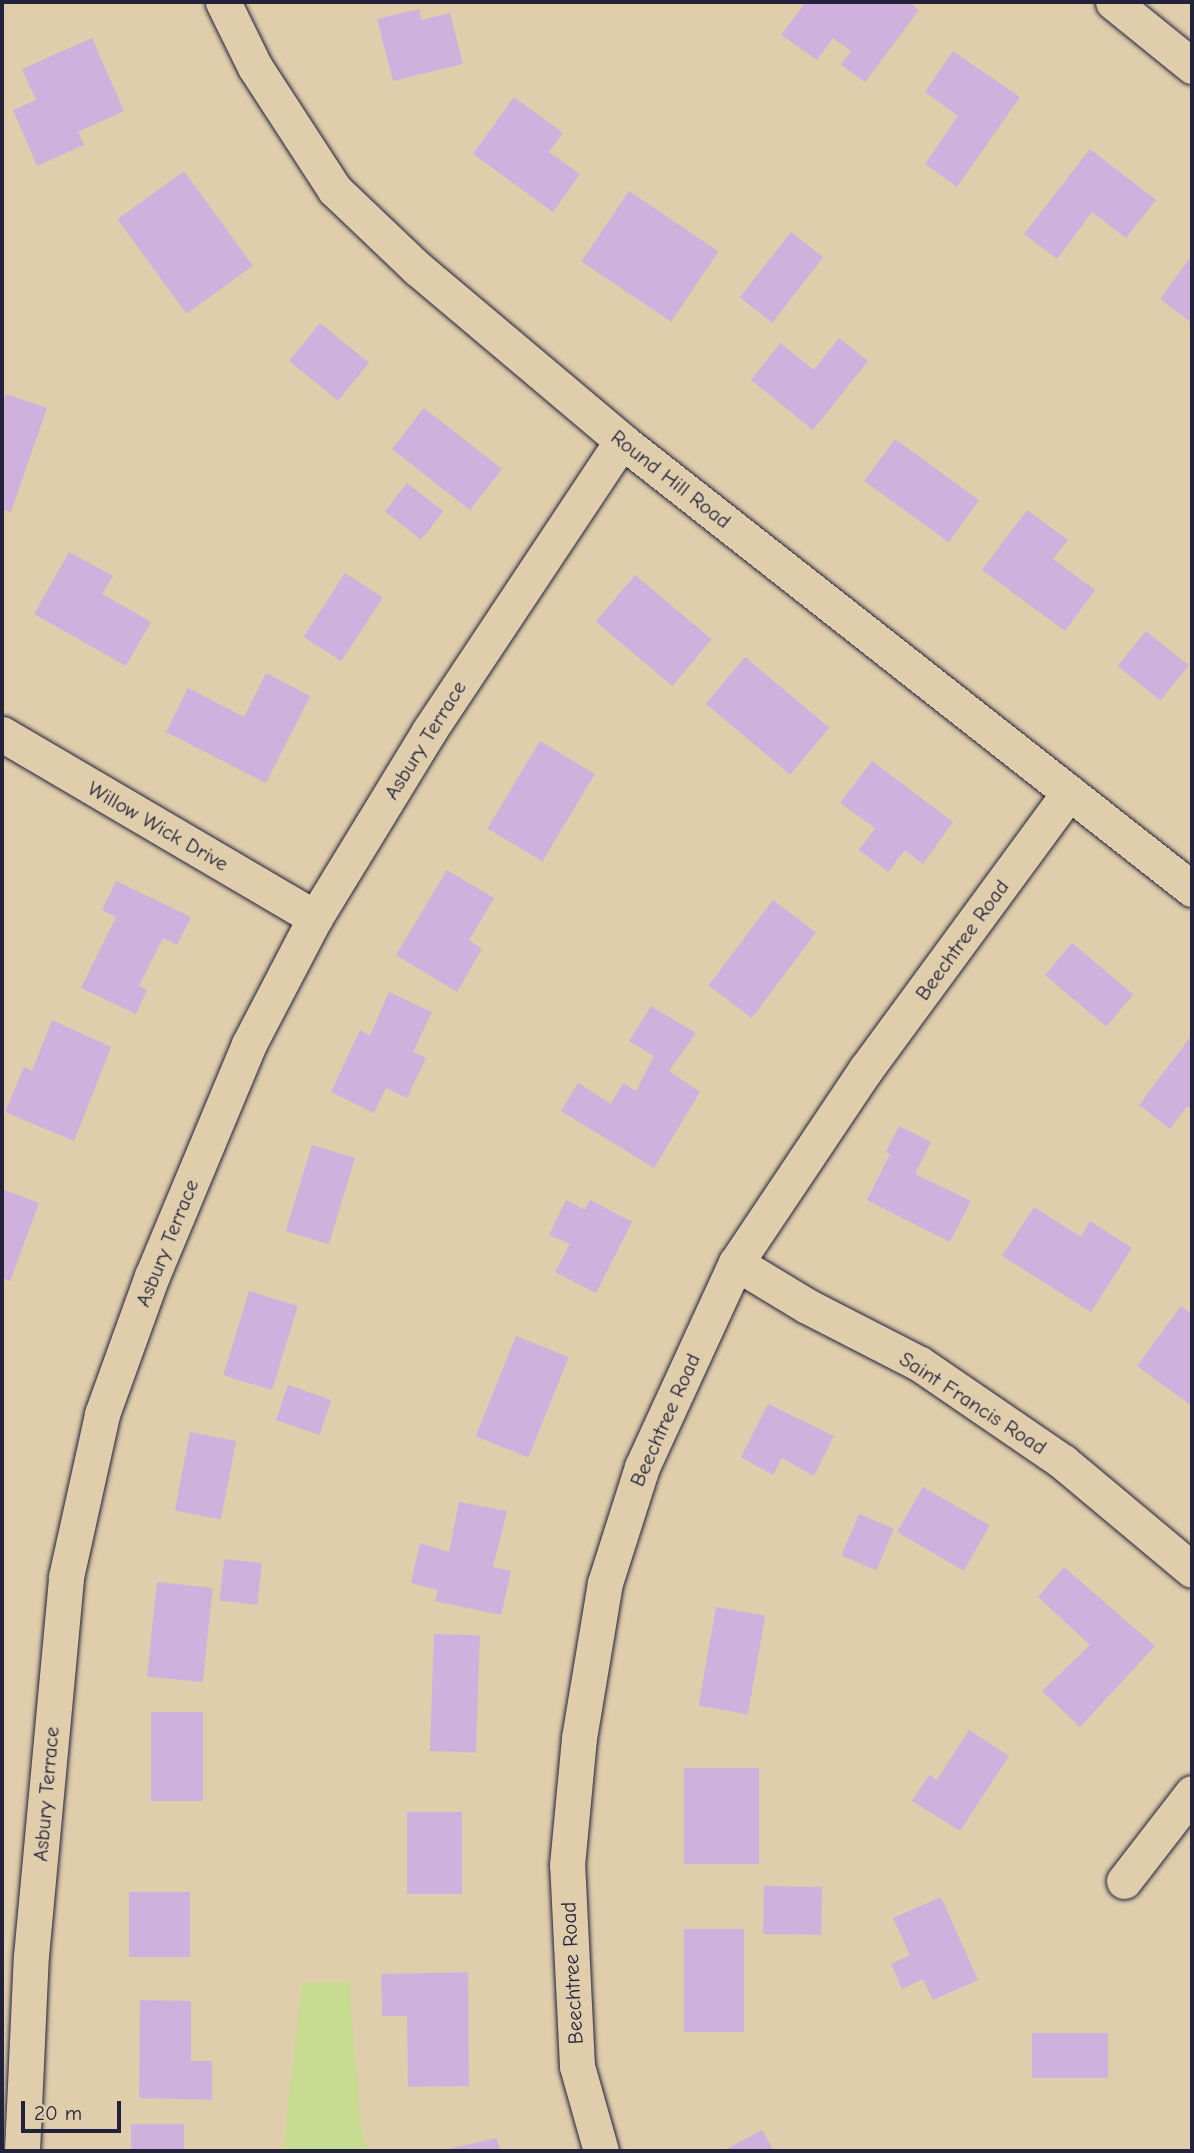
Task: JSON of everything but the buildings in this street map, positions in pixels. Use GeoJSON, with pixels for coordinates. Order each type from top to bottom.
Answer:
{"type":"FeatureCollection","features":[{"type":"Feature","properties":{"kind":"street","name":"Round Hill Road"},"geometry":{"type":"LineString","coordinates":[[223,2],[256,67],[335,190],[418,269],[622,441],[1192,889]]}},
{"type":"Feature","properties":{"kind":"street"},"geometry":{"type":"LineString","coordinates":[[1113,2],[1192,66]]}},
{"type":"Feature","properties":{"kind":"street","name":"Asbury Terrace"},"geometry":{"type":"LineString","coordinates":[[22,2151],[31,1956],[66,1577],[102,1414],[152,1276],[249,1044],[315,918],[429,731],[622,441]]}},
{"type":"Feature","properties":{"kind":"street","name":"Willow Wick Drive"},"geometry":{"type":"LineString","coordinates":[[2,734],[315,918]]}},
{"type":"Feature","properties":{"kind":"street","name":"Beechtree Road"},"geometry":{"type":"LineString","coordinates":[[601,2151],[577,2066],[567,1865],[579,1738],[605,1583],[642,1467],[736,1263],[866,1069],[1069,793]]}},
{"type":"Feature","properties":{"kind":"street","name":"Saint Francis Road"},"geometry":{"type":"LineString","coordinates":[[736,1263],[807,1306],[920,1364],[1063,1462],[1192,1570]]}},
{"type":"Feature","properties":{"kind":"street"},"geometry":{"type":"LineString","coordinates":[[1124,1881],[1192,1793]]}},
{"type":"Feature","properties":{"kind":"green space"},"geometry":{"type":"Polygon","coordinates":[[[349,1981],[361,2126],[367,2151],[283,2151],[302,1983],[349,1981]]]}}]}
